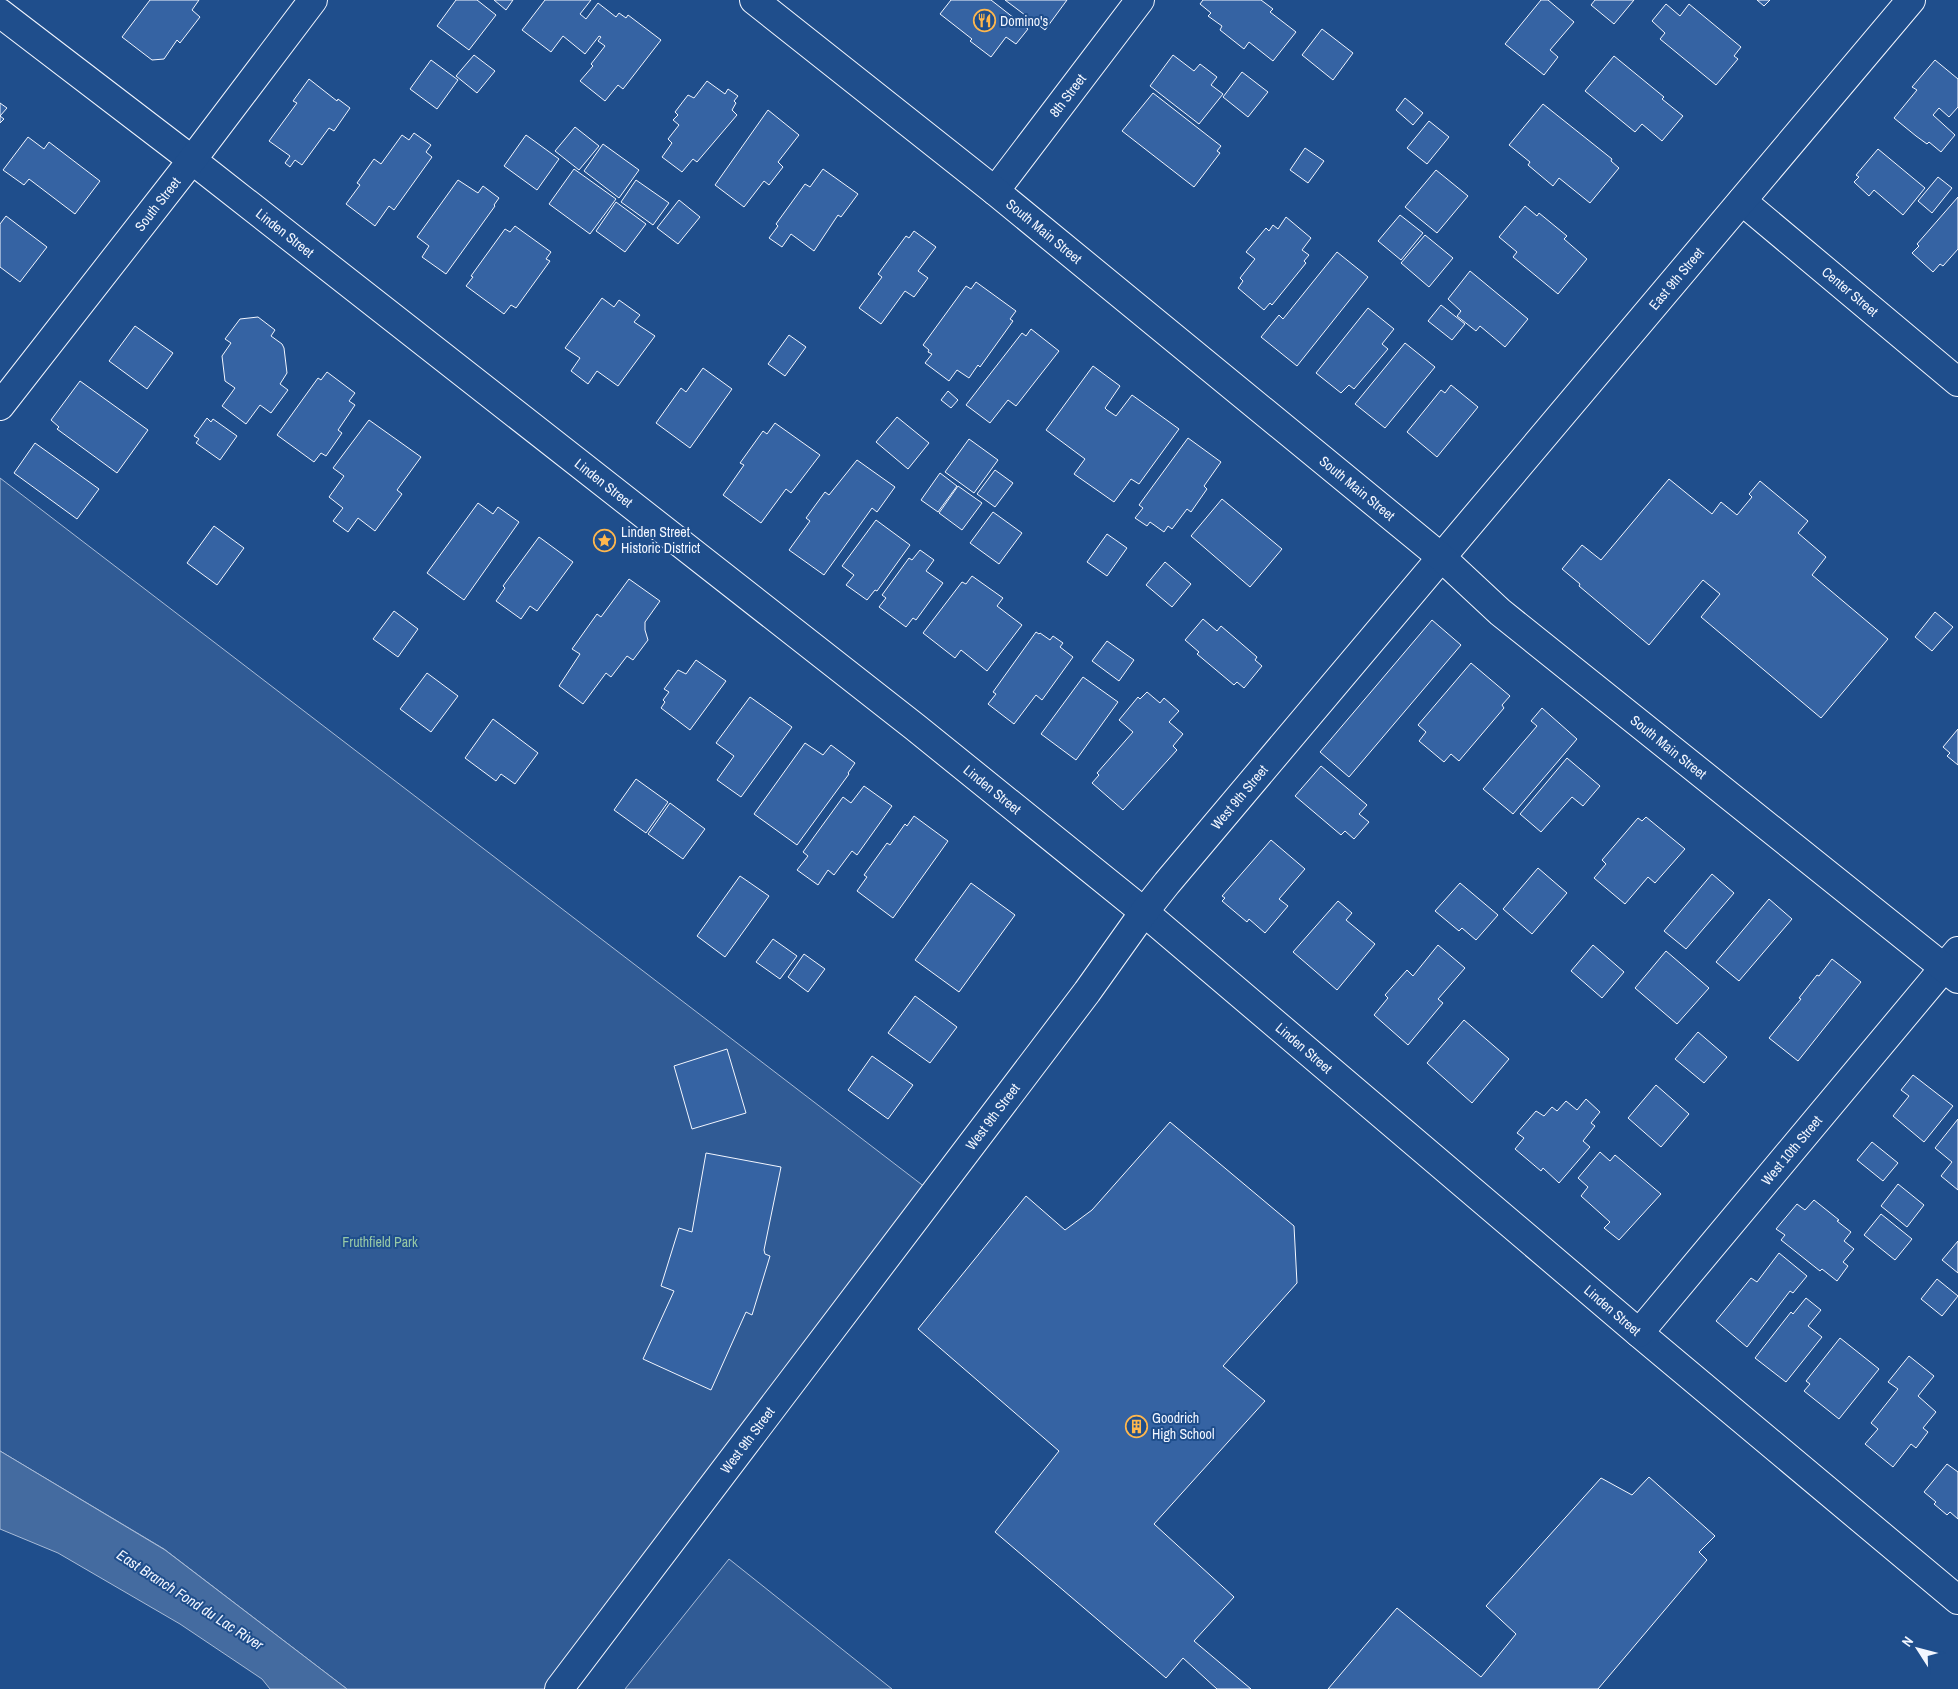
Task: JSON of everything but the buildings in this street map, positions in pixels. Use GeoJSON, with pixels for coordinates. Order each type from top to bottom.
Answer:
{"type":"FeatureCollection","features":[{"type":"Feature","properties":{"kind":"street","name":"South Street"},"geometry":{"type":"LineString","coordinates":[[0,406],[192,160],[313,0]]}},
{"type":"Feature","properties":{"kind":"street","name":"South Main Street"},"geometry":{"type":"LineString","coordinates":[[754,0],[995,191],[1441,557],[1500,612],[1953,966]]}},
{"type":"Feature","properties":{"kind":"street","name":"8th Street"},"geometry":{"type":"LineString","coordinates":[[995,191],[1140,0]]}},
{"type":"Feature","properties":{"kind":"street","name":"East 9th Street"},"geometry":{"type":"LineString","coordinates":[[1441,557],[1911,0]]}},
{"type":"Feature","properties":{"kind":"street","name":"Linden Street"},"geometry":{"type":"LineString","coordinates":[[0,13],[192,160],[915,727],[1144,912],[1639,1334],[1958,1600]]}},
{"type":"Feature","properties":{"kind":"street","name":"Center Street"},"geometry":{"type":"LineString","coordinates":[[1742,201],[1958,382]]}},
{"type":"Feature","properties":{"kind":"street","name":"West 9th Street"},"geometry":{"type":"LineString","coordinates":[[559,1689],[1087,992],[1144,912],[1441,557]]}},
{"type":"Feature","properties":{"kind":"street","name":"West 10th Street"},"geometry":{"type":"LineString","coordinates":[[1639,1334],[1953,966]]}},
{"type":"Feature","properties":{"kind":"shaded area","name":"Fruthfield Park"},"geometry":{"type":"Polygon","coordinates":[[[0,478],[934,1194],[559,1689],[347,1689],[164,1549],[0,1451],[0,478]]]}},
{"type":"Feature","properties":{"kind":"shaded area"},"geometry":{"type":"Polygon","coordinates":[[[729,1559],[892,1689],[625,1689],[729,1559]]]}},
{"type":"Feature","properties":{"kind":"water","name":"East Branch Fond du Lac River"},"geometry":{"type":"Polygon","coordinates":[[[0,1451],[165,1550],[347,1689],[270,1689],[262,1679],[180,1624],[58,1553],[0,1529],[0,1451]]]}},
{"type":"Feature","properties":{"kind":"place","name":"Domino's"},"geometry":{"type":"Point","coordinates":[984,21]}},
{"type":"Feature","properties":{"kind":"place","name":"Linden Street Historic District"},"geometry":{"type":"Point","coordinates":[605,540]}},
{"type":"Feature","properties":{"kind":"place","name":"Goodrich High School"},"geometry":{"type":"Point","coordinates":[1136,1426]}}]}
